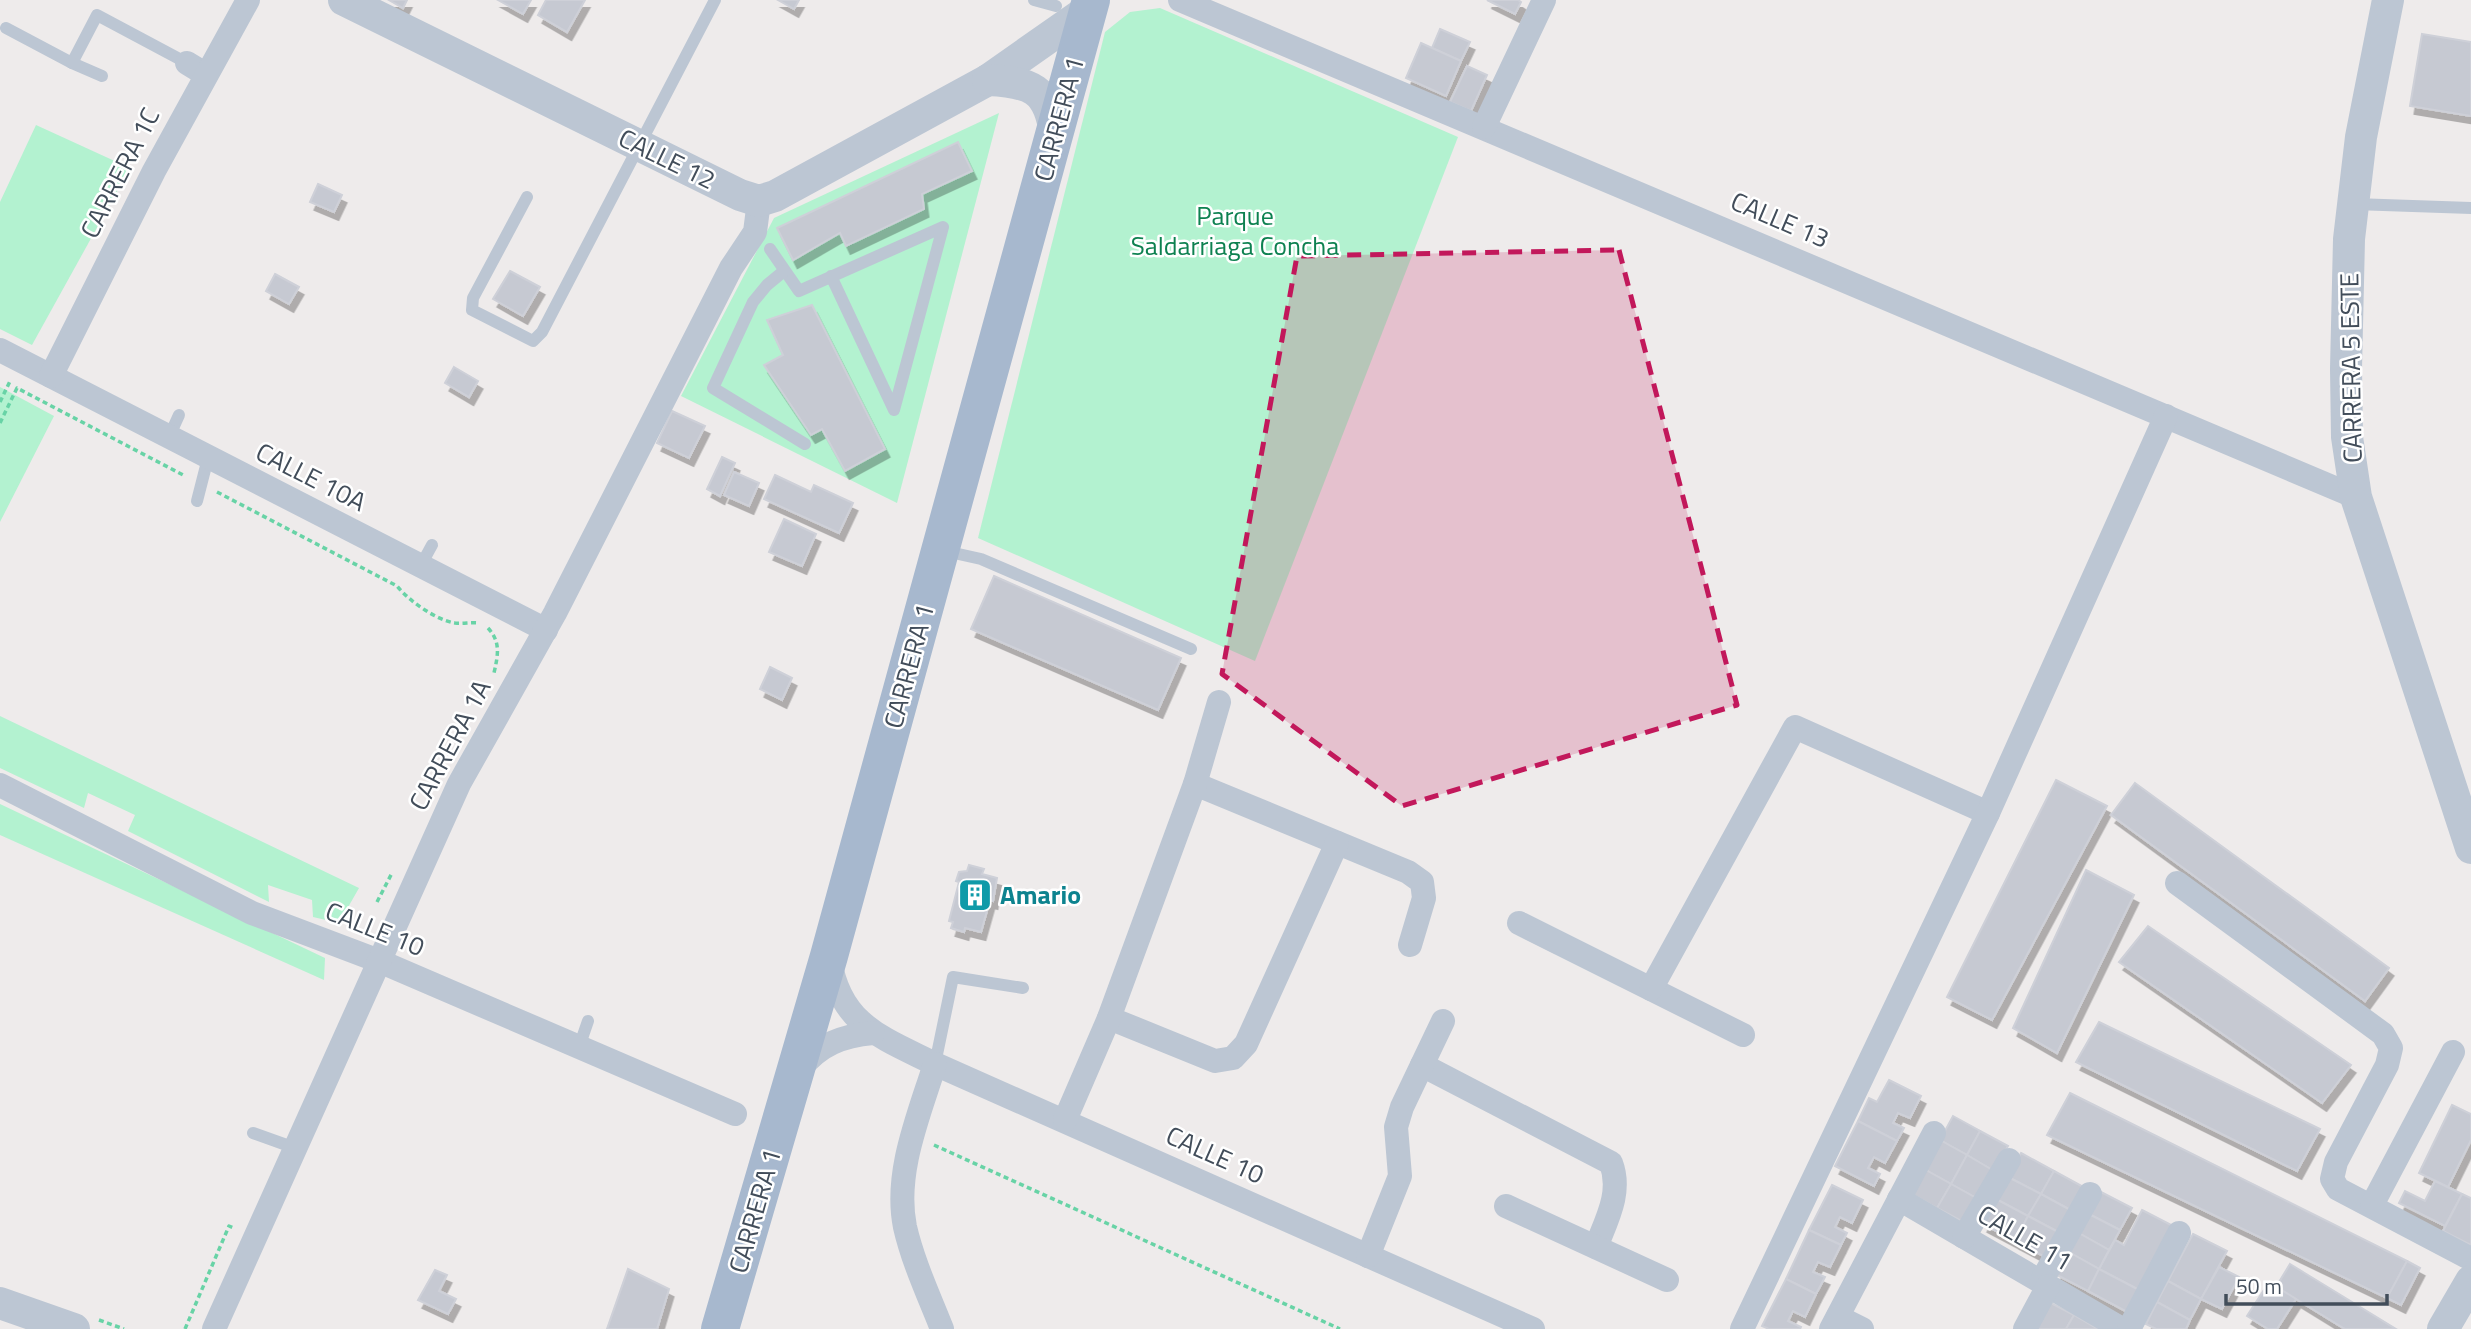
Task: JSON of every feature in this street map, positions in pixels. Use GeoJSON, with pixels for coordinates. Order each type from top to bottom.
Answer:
{"type":"FeatureCollection","features":[{"type":"Feature","properties":{"kind":"main road","name":"CARRERA 1"},"geometry":{"type":"LineString","coordinates":[[720,1329],[829,956],[1055,134],[1078,5]]}},
{"type":"Feature","properties":{"kind":"street","name":"CARRERA 1C"},"geometry":{"type":"LineString","coordinates":[[51,376],[196,69],[248,0]]}},
{"type":"Feature","properties":{"kind":"street","name":"CALLE 12"},"geometry":{"type":"LineString","coordinates":[[344,0],[383,25],[638,144],[740,195],[759,201]]}},
{"type":"Feature","properties":{"kind":"street","name":"CALLE 13"},"geometry":{"type":"LineString","coordinates":[[1180,0],[2356,497]]}},
{"type":"Feature","properties":{"kind":"street"},"geometry":{"type":"LineString","coordinates":[[1484,127],[1544,0]]}},
{"type":"Feature","properties":{"kind":"street","name":"CARRERA 5 ESTE"},"geometry":{"type":"LineString","coordinates":[[2388,0],[2361,137],[2349,239],[2347,437],[2356,497],[2471,848]]}},
{"type":"Feature","properties":{"kind":"street"},"geometry":{"type":"LineString","coordinates":[[759,201],[775,196],[988,80],[1078,5]]}},
{"type":"Feature","properties":{"kind":"street"},"geometry":{"type":"LineString","coordinates":[[988,80],[1022,83],[1033,89],[1049,105],[1055,134]]}},
{"type":"Feature","properties":{"kind":"street","name":"CARRERA 1A"},"geometry":{"type":"LineString","coordinates":[[214,1329],[459,784],[557,621],[731,268],[763,241],[759,201]]}},
{"type":"Feature","properties":{"kind":"street","name":"CALLE 10A"},"geometry":{"type":"LineString","coordinates":[[0,350],[51,376],[174,426],[208,458],[420,567],[557,621]]}},
{"type":"Feature","properties":{"kind":"street"},"geometry":{"type":"LineString","coordinates":[[1742,1329],[1988,813],[2166,416]]}},
{"type":"Feature","properties":{"kind":"street"},"geometry":{"type":"LineString","coordinates":[[1065,1120],[1109,1018],[1195,784],[1219,702]]}},
{"type":"Feature","properties":{"kind":"street"},"geometry":{"type":"LineString","coordinates":[[1651,989],[1795,727],[1988,813]]}},
{"type":"Feature","properties":{"kind":"street"},"geometry":{"type":"LineString","coordinates":[[1195,784],[1408,872],[1422,882],[1424,898],[1410,945]]}},
{"type":"Feature","properties":{"kind":"street","name":"CALLE 10"},"geometry":{"type":"LineString","coordinates":[[0,785],[252,913],[379,961],[518,1027],[579,1047],[735,1114]]}},
{"type":"Feature","properties":{"kind":"street"},"geometry":{"type":"LineString","coordinates":[[1109,1018],[1215,1061],[1233,1058],[1245,1044],[1336,843]]}},
{"type":"Feature","properties":{"kind":"street"},"geometry":{"type":"LineString","coordinates":[[2177,883],[2383,1034],[2391,1048],[2387,1065],[2336,1162],[2332,1178],[2338,1188],[2471,1259]]}},
{"type":"Feature","properties":{"kind":"street"},"geometry":{"type":"LineString","coordinates":[[1519,923],[1743,1035]]}},
{"type":"Feature","properties":{"kind":"street"},"geometry":{"type":"LineString","coordinates":[[829,956],[832,974],[842,1000],[859,1022],[873,1034]]}},
{"type":"Feature","properties":{"kind":"street"},"geometry":{"type":"LineString","coordinates":[[1368,1256],[1400,1176],[1396,1127],[1402,1107],[1443,1021]]}},
{"type":"Feature","properties":{"kind":"street"},"geometry":{"type":"LineString","coordinates":[[795,1075],[810,1057],[828,1043],[850,1035],[873,1034]]}},
{"type":"Feature","properties":{"kind":"street","name":"CALLE 10"},"geometry":{"type":"LineString","coordinates":[[873,1034],[1533,1329]]}},
{"type":"Feature","properties":{"kind":"street"},"geometry":{"type":"LineString","coordinates":[[2372,1205],[2453,1052]]}},
{"type":"Feature","properties":{"kind":"street"},"geometry":{"type":"LineString","coordinates":[[935,1064],[913,1136],[904,1177],[903,1204],[905,1227],[942,1329]]}},
{"type":"Feature","properties":{"kind":"street"},"geometry":{"type":"LineString","coordinates":[[1422,1065],[1611,1163],[1616,1177],[1615,1195],[1596,1247]]}},
{"type":"Feature","properties":{"kind":"street"},"geometry":{"type":"LineString","coordinates":[[1862,1329],[1835,1323],[1934,1133]]}},
{"type":"Feature","properties":{"kind":"street"},"geometry":{"type":"LineString","coordinates":[[1964,1237],[2009,1160]]}},
{"type":"Feature","properties":{"kind":"street"},"geometry":{"type":"LineString","coordinates":[[2025,1329],[2090,1194]]}},
{"type":"Feature","properties":{"kind":"street","name":"CALLE 11"},"geometry":{"type":"LineString","coordinates":[[1899,1199],[2122,1329]]}},
{"type":"Feature","properties":{"kind":"street"},"geometry":{"type":"LineString","coordinates":[[1506,1206],[1667,1280]]}},
{"type":"Feature","properties":{"kind":"street"},"geometry":{"type":"LineString","coordinates":[[2129,1329],[2179,1233]]}},
{"type":"Feature","properties":{"kind":"street"},"geometry":{"type":"LineString","coordinates":[[2443,1329],[2471,1281]]}},
{"type":"Feature","properties":{"kind":"street"},"geometry":{"type":"LineString","coordinates":[[0,1303],[74,1329]]}},
{"type":"Feature","properties":{"kind":"lane"},"geometry":{"type":"LineString","coordinates":[[527,197],[473,298],[472,310],[533,341],[542,332],[715,0]]}},
{"type":"Feature","properties":{"kind":"lane"},"geometry":{"type":"LineString","coordinates":[[1034,0],[1078,5]]}},
{"type":"Feature","properties":{"kind":"lane"},"geometry":{"type":"LineString","coordinates":[[72,63],[97,15],[196,69]]}},
{"type":"Feature","properties":{"kind":"lane"},"geometry":{"type":"LineString","coordinates":[[6,28],[102,76]]}},
{"type":"Feature","properties":{"kind":"lane"},"geometry":{"type":"LineString","coordinates":[[2353,204],[2471,208]]}},
{"type":"Feature","properties":{"kind":"lane"},"geometry":{"type":"LineString","coordinates":[[763,241],[799,290],[831,276],[943,227],[894,410],[831,276]]}},
{"type":"Feature","properties":{"kind":"lane"},"geometry":{"type":"LineString","coordinates":[[784,271],[766,285],[752,302],[713,388],[805,444]]}},
{"type":"Feature","properties":{"kind":"lane"},"geometry":{"type":"LineString","coordinates":[[197,501],[208,458]]}},
{"type":"Feature","properties":{"kind":"lane"},"geometry":{"type":"LineString","coordinates":[[420,567],[432,545]]}},
{"type":"Feature","properties":{"kind":"lane"},"geometry":{"type":"LineString","coordinates":[[941,550],[981,559],[1191,649]]}},
{"type":"Feature","properties":{"kind":"lane"},"geometry":{"type":"LineString","coordinates":[[935,1064],[953,977],[1023,988]]}},
{"type":"Feature","properties":{"kind":"lane"},"geometry":{"type":"LineString","coordinates":[[579,1047],[589,1021]]}},
{"type":"Feature","properties":{"kind":"lane"},"geometry":{"type":"LineString","coordinates":[[253,1133],[295,1148]]}},
{"type":"Feature","properties":{"kind":"path"},"geometry":{"type":"LineString","coordinates":[[0,423],[17,388],[397,586],[408,599],[446,620],[481,623],[497,639],[495,672],[489,680]]}},
{"type":"Feature","properties":{"kind":"path"},"geometry":{"type":"LineString","coordinates":[[377,902],[395,866]]}},
{"type":"Feature","properties":{"kind":"path"},"geometry":{"type":"LineString","coordinates":[[913,1136],[1340,1329]]}},
{"type":"Feature","properties":{"kind":"highlighted area"},"geometry":{"type":"Polygon","coordinates":[[[1619,250],[1737,705],[1402,806],[1222,674],[1297,256],[1619,250]]]}},
{"type":"Feature","properties":{"kind":"green space","name":"Parque Saldarriaga Concha"},"geometry":{"type":"Polygon","coordinates":[[[1160,8],[1458,137],[1255,661],[978,538],[1105,32],[1130,12],[1160,8]]]}},
{"type":"Feature","properties":{"kind":"green space"},"geometry":{"type":"Polygon","coordinates":[[[999,113],[897,503],[681,396],[774,218],[999,113]]]}},
{"type":"Feature","properties":{"kind":"green space"},"geometry":{"type":"Polygon","coordinates":[[[36,125],[130,168],[32,345],[0,329],[0,202],[36,125]]]}},
{"type":"Feature","properties":{"kind":"green space"},"geometry":{"type":"Polygon","coordinates":[[[0,387],[54,416],[0,522],[0,387]]]}},
{"type":"Feature","properties":{"kind":"green space"},"geometry":{"type":"Polygon","coordinates":[[[0,716],[359,888],[339,923],[313,917],[312,900],[268,885],[269,902],[128,831],[135,815],[88,793],[84,808],[0,768],[0,716]]]}},
{"type":"Feature","properties":{"kind":"green space"},"geometry":{"type":"Polygon","coordinates":[[[0,804],[325,958],[324,980],[0,835],[0,804]]]}},
{"type":"Feature","properties":{"kind":"building"},"geometry":{"type":"Polygon","coordinates":[[[389,0],[407,0],[403,8],[389,0]]]}},
{"type":"Feature","properties":{"kind":"building"},"geometry":{"type":"Polygon","coordinates":[[[498,0],[531,0],[523,14],[498,0]]]}},
{"type":"Feature","properties":{"kind":"building"},"geometry":{"type":"Polygon","coordinates":[[[546,0],[585,0],[567,32],[538,15],[546,0]]]}},
{"type":"Feature","properties":{"kind":"building"},"geometry":{"type":"Polygon","coordinates":[[[778,0],[799,0],[794,9],[778,0]]]}},
{"type":"Feature","properties":{"kind":"building"},"geometry":{"type":"Polygon","coordinates":[[[1487,0],[1518,0],[1521,2],[1515,14],[1487,0]]]}},
{"type":"Feature","properties":{"kind":"building"},"geometry":{"type":"Polygon","coordinates":[[[1440,29],[1470,42],[1461,61],[1432,48],[1440,29]]]}},
{"type":"Feature","properties":{"kind":"building"},"geometry":{"type":"Polygon","coordinates":[[[2422,34],[2471,42],[2471,116],[2410,106],[2422,34]]]}},
{"type":"Feature","properties":{"kind":"building"},"geometry":{"type":"Polygon","coordinates":[[[1421,43],[1461,61],[1446,96],[1406,78],[1421,43]]]}},
{"type":"Feature","properties":{"kind":"building"},"geometry":{"type":"Polygon","coordinates":[[[1467,66],[1487,75],[1471,111],[1450,102],[1467,66]]]}},
{"type":"Feature","properties":{"kind":"building"},"geometry":{"type":"Polygon","coordinates":[[[958,142],[972,171],[922,194],[924,209],[846,246],[840,233],[793,260],[777,228],[958,142]]]}},
{"type":"Feature","properties":{"kind":"building"},"geometry":{"type":"Polygon","coordinates":[[[318,184],[342,195],[334,212],[310,202],[318,184]]]}},
{"type":"Feature","properties":{"kind":"building"},"geometry":{"type":"Polygon","coordinates":[[[510,271],[540,287],[523,316],[493,299],[510,271]]]}},
{"type":"Feature","properties":{"kind":"building"},"geometry":{"type":"Polygon","coordinates":[[[275,274],[299,287],[289,304],[266,291],[275,274]]]}},
{"type":"Feature","properties":{"kind":"building"},"geometry":{"type":"Polygon","coordinates":[[[812,305],[885,449],[845,471],[822,429],[811,435],[764,365],[783,355],[767,320],[812,305]]]}},
{"type":"Feature","properties":{"kind":"building"},"geometry":{"type":"Polygon","coordinates":[[[454,367],[478,381],[469,397],[445,383],[454,367]]]}},
{"type":"Feature","properties":{"kind":"building"},"geometry":{"type":"Polygon","coordinates":[[[672,411],[705,426],[689,458],[657,443],[672,411]]]}},
{"type":"Feature","properties":{"kind":"building"},"geometry":{"type":"Polygon","coordinates":[[[722,457],[735,463],[720,496],[707,489],[722,457]]]}},
{"type":"Feature","properties":{"kind":"building"},"geometry":{"type":"Polygon","coordinates":[[[734,472],[759,483],[749,506],[724,495],[734,472]]]}},
{"type":"Feature","properties":{"kind":"building"},"geometry":{"type":"Polygon","coordinates":[[[775,475],[811,492],[814,485],[853,503],[839,533],[764,499],[775,475]]]}},
{"type":"Feature","properties":{"kind":"building"},"geometry":{"type":"Polygon","coordinates":[[[784,519],[816,534],[802,566],[769,552],[784,519]]]}},
{"type":"Feature","properties":{"kind":"building"},"geometry":{"type":"Polygon","coordinates":[[[994,576],[1181,658],[1158,710],[971,629],[994,576]]]}},
{"type":"Feature","properties":{"kind":"building"},"geometry":{"type":"Polygon","coordinates":[[[770,667],[792,678],[782,700],[760,689],[770,667]]]}},
{"type":"Feature","properties":{"kind":"building"},"geometry":{"type":"Polygon","coordinates":[[[2056,780],[2107,806],[1992,1020],[1947,997],[2056,780]]]}},
{"type":"Feature","properties":{"kind":"building"},"geometry":{"type":"Polygon","coordinates":[[[2135,783],[2389,968],[2365,1001],[2111,815],[2135,783]]]}},
{"type":"Feature","properties":{"kind":"building","name":"Amario"},"geometry":{"type":"Polygon","coordinates":[[[969,865],[984,869],[982,874],[997,878],[993,901],[990,900],[981,932],[965,928],[964,932],[951,928],[953,922],[949,921],[959,872],[967,871],[969,865]]]}},
{"type":"Feature","properties":{"kind":"building"},"geometry":{"type":"Polygon","coordinates":[[[2086,870],[2134,895],[2057,1053],[2013,1028],[2086,870]]]}},
{"type":"Feature","properties":{"kind":"building"},"geometry":{"type":"Polygon","coordinates":[[[2148,926],[2351,1065],[2322,1103],[2119,962],[2148,926]]]}},
{"type":"Feature","properties":{"kind":"building"},"geometry":{"type":"Polygon","coordinates":[[[2099,1022],[2320,1129],[2297,1171],[2076,1062],[2099,1022]]]}},
{"type":"Feature","properties":{"kind":"building"},"geometry":{"type":"Polygon","coordinates":[[[1889,1080],[1921,1096],[1910,1118],[1898,1113],[1893,1123],[1904,1128],[1897,1141],[1858,1121],[1869,1098],[1877,1102],[1889,1080]]]}},
{"type":"Feature","properties":{"kind":"building"},"geometry":{"type":"Polygon","coordinates":[[[2070,1093],[2407,1261],[2387,1298],[2047,1135],[2070,1093]]]}},
{"type":"Feature","properties":{"kind":"building"},"geometry":{"type":"Polygon","coordinates":[[[2452,1105],[2471,1114],[2471,1140],[2448,1187],[2419,1173],[2452,1105]]]}},
{"type":"Feature","properties":{"kind":"building"},"geometry":{"type":"Polygon","coordinates":[[[1953,1116],[1980,1131],[1967,1155],[1940,1140],[1953,1116]]]}},
{"type":"Feature","properties":{"kind":"building"},"geometry":{"type":"Polygon","coordinates":[[[1858,1121],[1897,1141],[1885,1163],[1874,1157],[1868,1168],[1880,1174],[1874,1186],[1835,1166],[1858,1121]]]}},
{"type":"Feature","properties":{"kind":"building"},"geometry":{"type":"Polygon","coordinates":[[[1980,1131],[2008,1146],[1994,1171],[1967,1155],[1980,1131]]]}},
{"type":"Feature","properties":{"kind":"building"},"geometry":{"type":"Polygon","coordinates":[[[1940,1140],[1967,1155],[1951,1184],[1924,1169],[1940,1140]]]}},
{"type":"Feature","properties":{"kind":"building"},"geometry":{"type":"Polygon","coordinates":[[[2021,1153],[2054,1171],[2041,1194],[2008,1177],[2021,1153]]]}},
{"type":"Feature","properties":{"kind":"building"},"geometry":{"type":"Polygon","coordinates":[[[1967,1155],[1994,1171],[1978,1199],[1951,1184],[1967,1155]]]}},
{"type":"Feature","properties":{"kind":"building"},"geometry":{"type":"Polygon","coordinates":[[[1924,1169],[1951,1184],[1937,1208],[1910,1193],[1924,1169]]]}},
{"type":"Feature","properties":{"kind":"building"},"geometry":{"type":"Polygon","coordinates":[[[2054,1171],[2087,1189],[2074,1212],[2041,1194],[2054,1171]]]}},
{"type":"Feature","properties":{"kind":"building"},"geometry":{"type":"Polygon","coordinates":[[[2008,1177],[2041,1194],[2028,1216],[1996,1199],[2008,1177]]]}},
{"type":"Feature","properties":{"kind":"building"},"geometry":{"type":"Polygon","coordinates":[[[2435,1181],[2462,1194],[2445,1226],[2399,1203],[2405,1191],[2425,1201],[2435,1181]]]}},
{"type":"Feature","properties":{"kind":"building"},"geometry":{"type":"Polygon","coordinates":[[[1951,1184],[1978,1199],[1965,1223],[1937,1208],[1951,1184]]]}},
{"type":"Feature","properties":{"kind":"building"},"geometry":{"type":"Polygon","coordinates":[[[1832,1185],[1863,1200],[1852,1223],[1840,1217],[1835,1227],[1847,1233],[1841,1245],[1809,1230],[1832,1185]]]}},
{"type":"Feature","properties":{"kind":"building"},"geometry":{"type":"Polygon","coordinates":[[[2099,1191],[2132,1208],[2120,1230],[2087,1213],[2099,1191]]]}},
{"type":"Feature","properties":{"kind":"building"},"geometry":{"type":"Polygon","coordinates":[[[2041,1194],[2074,1212],[2062,1234],[2028,1216],[2041,1194]]]}},
{"type":"Feature","properties":{"kind":"building"},"geometry":{"type":"Polygon","coordinates":[[[2462,1194],[2471,1198],[2471,1245],[2443,1231],[2462,1194]]]}},
{"type":"Feature","properties":{"kind":"building"},"geometry":{"type":"Polygon","coordinates":[[[1996,1199],[2028,1216],[2015,1241],[1983,1224],[1996,1199]]]}},
{"type":"Feature","properties":{"kind":"building"},"geometry":{"type":"Polygon","coordinates":[[[2142,1210],[2175,1227],[2141,1291],[2099,1269],[2115,1240],[2124,1245],[2142,1210]]]}},
{"type":"Feature","properties":{"kind":"building"},"geometry":{"type":"Polygon","coordinates":[[[2087,1213],[2120,1230],[2109,1250],[2077,1232],[2087,1213]]]}},
{"type":"Feature","properties":{"kind":"building"},"geometry":{"type":"Polygon","coordinates":[[[2028,1216],[2062,1234],[2049,1259],[2015,1241],[2028,1216]]]}},
{"type":"Feature","properties":{"kind":"building"},"geometry":{"type":"Polygon","coordinates":[[[1809,1230],[1841,1245],[1830,1267],[1818,1262],[1813,1272],[1825,1277],[1816,1294],[1786,1279],[1809,1230]]]}},
{"type":"Feature","properties":{"kind":"building"},"geometry":{"type":"Polygon","coordinates":[[[2077,1232],[2109,1250],[2099,1269],[2067,1251],[2077,1232]]]}},
{"type":"Feature","properties":{"kind":"building"},"geometry":{"type":"Polygon","coordinates":[[[2193,1234],[2227,1251],[2201,1299],[2168,1281],[2193,1234]]]}},
{"type":"Feature","properties":{"kind":"building"},"geometry":{"type":"Polygon","coordinates":[[[2067,1251],[2099,1269],[2088,1291],[2055,1274],[2067,1251]]]}},
{"type":"Feature","properties":{"kind":"building"},"geometry":{"type":"Polygon","coordinates":[[[2407,1261],[2420,1268],[2401,1305],[2387,1298],[2407,1261]]]}},
{"type":"Feature","properties":{"kind":"building"},"geometry":{"type":"Polygon","coordinates":[[[2290,1264],[2396,1329],[2345,1329],[2276,1287],[2290,1264]]]}},
{"type":"Feature","properties":{"kind":"building"},"geometry":{"type":"Polygon","coordinates":[[[2219,1267],[2239,1277],[2222,1309],[2201,1299],[2219,1267]]]}},
{"type":"Feature","properties":{"kind":"building"},"geometry":{"type":"Polygon","coordinates":[[[628,1269],[669,1289],[657,1329],[607,1329],[628,1269]]]}},
{"type":"Feature","properties":{"kind":"building"},"geometry":{"type":"Polygon","coordinates":[[[2099,1269],[2141,1291],[2129,1313],[2088,1291],[2099,1269]]]}},
{"type":"Feature","properties":{"kind":"building"},"geometry":{"type":"Polygon","coordinates":[[[435,1270],[447,1275],[439,1291],[456,1299],[448,1314],[418,1300],[435,1270]]]}},
{"type":"Feature","properties":{"kind":"building"},"geometry":{"type":"Polygon","coordinates":[[[1786,1279],[1816,1294],[1805,1317],[1793,1311],[1788,1321],[1801,1327],[1800,1329],[1769,1329],[1762,1326],[1786,1279]]]}},
{"type":"Feature","properties":{"kind":"building"},"geometry":{"type":"Polygon","coordinates":[[[2168,1281],[2201,1299],[2190,1320],[2157,1302],[2168,1281]]]}},
{"type":"Feature","properties":{"kind":"building"},"geometry":{"type":"Polygon","coordinates":[[[2269,1282],[2296,1299],[2277,1329],[2268,1329],[2247,1316],[2269,1282]]]}},
{"type":"Feature","properties":{"kind":"building"},"geometry":{"type":"Polygon","coordinates":[[[2045,1300],[2074,1315],[2066,1329],[2036,1329],[2045,1300]]]}},
{"type":"Feature","properties":{"kind":"building"},"geometry":{"type":"Polygon","coordinates":[[[2157,1302],[2190,1320],[2186,1329],[2156,1329],[2146,1324],[2157,1302]]]}},
{"type":"Feature","properties":{"kind":"building"},"geometry":{"type":"Polygon","coordinates":[[[2074,1315],[2098,1329],[2066,1329],[2074,1315]]]}},
{"type":"Feature","properties":{"kind":"place","name":"Amario"},"geometry":{"type":"Point","coordinates":[975,895]}}]}
